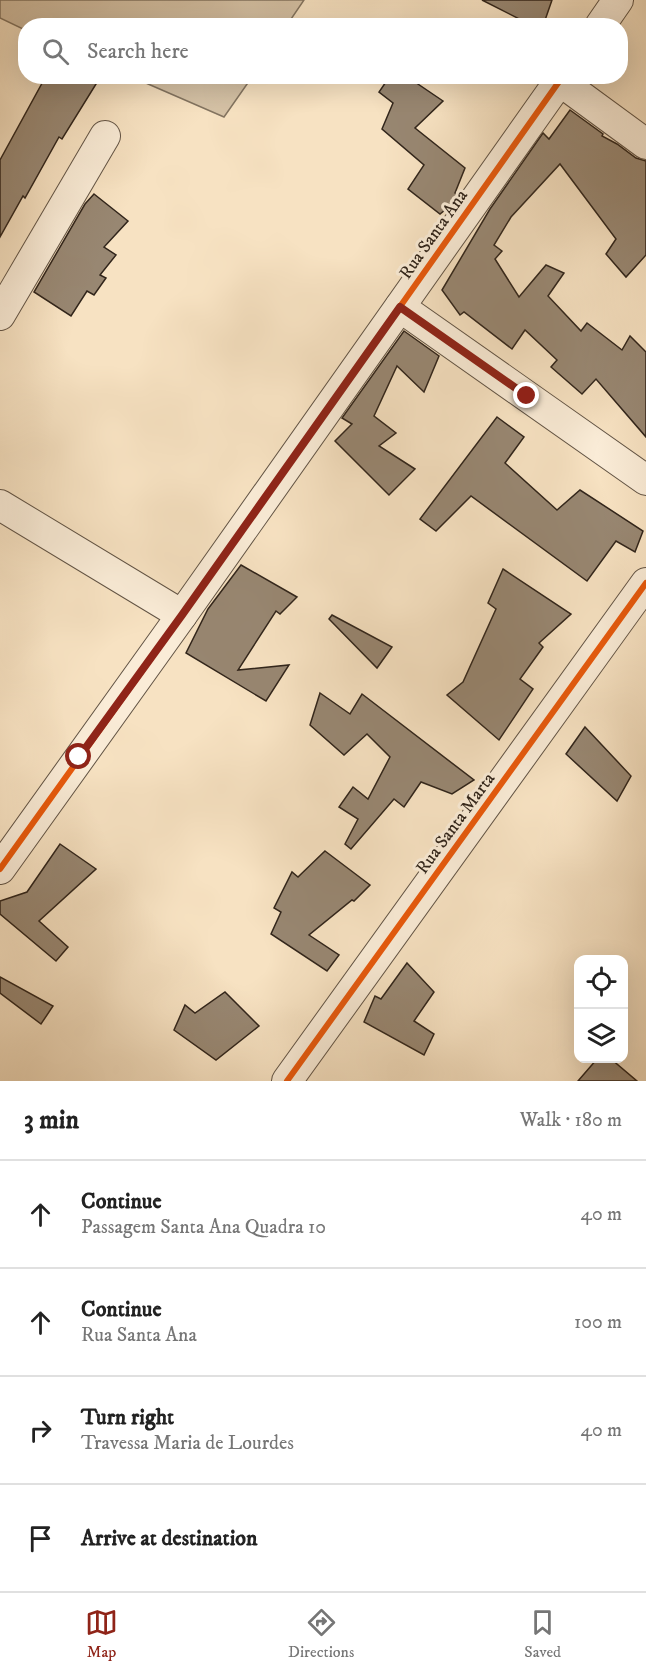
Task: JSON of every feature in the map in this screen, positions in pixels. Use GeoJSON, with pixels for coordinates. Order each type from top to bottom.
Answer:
{"type":"FeatureCollection","features":[{"type":"Feature","properties":{"kind":"street"},"geometry":{"type":"LineString","coordinates":[[606,18],[618,0]]}},
{"type":"Feature","properties":{"kind":"street","name":"Rua Santa Ana"},"geometry":{"type":"LineString","coordinates":[[0,869],[557,84]]}},
{"type":"Feature","properties":{"kind":"street"},"geometry":{"type":"LineString","coordinates":[[568,84],[646,144]]}},
{"type":"Feature","properties":{"kind":"street"},"geometry":{"type":"LineString","coordinates":[[0,315],[105,135]]}},
{"type":"Feature","properties":{"kind":"street"},"geometry":{"type":"LineString","coordinates":[[400,307],[646,480]]}},
{"type":"Feature","properties":{"kind":"street"},"geometry":{"type":"LineString","coordinates":[[0,506],[182,615]]}},
{"type":"Feature","properties":{"kind":"street","name":"Rua Santa Marta"},"geometry":{"type":"LineString","coordinates":[[287,1081],[646,583]]}},
{"type":"Feature","properties":{"kind":"shaded area"},"geometry":{"type":"Polygon","coordinates":[[[0,0],[304,0],[292,18],[18,18],[18,27],[0,18],[0,0]]]}},
{"type":"Feature","properties":{"kind":"shaded area"},"geometry":{"type":"Polygon","coordinates":[[[148,84],[247,84],[224,117],[148,84]]]}},
{"type":"Feature","properties":{"kind":"building"},"geometry":{"type":"Polygon","coordinates":[[[482,0],[552,0],[546,18],[517,18],[482,0]]]}},
{"type":"Feature","properties":{"kind":"building"},"geometry":{"type":"Polygon","coordinates":[[[42,84],[96,84],[62,139],[59,137],[0,237],[0,160],[42,84]]]}},
{"type":"Feature","properties":{"kind":"building"},"geometry":{"type":"Polygon","coordinates":[[[384,84],[418,84],[443,101],[415,128],[465,168],[455,193],[458,195],[440,214],[408,189],[424,165],[382,129],[393,103],[379,92],[384,84]]]}},
{"type":"Feature","properties":{"kind":"building"},"geometry":{"type":"Polygon","coordinates":[[[570,110],[603,134],[602,136],[636,158],[646,161],[646,255],[626,277],[606,254],[616,239],[560,164],[511,217],[494,245],[502,251],[495,259],[519,297],[546,265],[564,273],[548,296],[581,331],[587,323],[622,350],[630,336],[646,352],[646,437],[596,379],[582,394],[551,367],[557,360],[525,330],[512,349],[464,312],[460,315],[442,290],[490,209],[543,133],[549,139],[570,110]]]}},
{"type":"Feature","properties":{"kind":"building"},"geometry":{"type":"Polygon","coordinates":[[[94,194],[128,221],[104,247],[116,255],[100,275],[106,278],[94,295],[87,291],[71,316],[34,292],[85,204],[94,194]]]}},
{"type":"Feature","properties":{"kind":"building"},"geometry":{"type":"Polygon","coordinates":[[[404,331],[439,356],[424,392],[397,366],[374,416],[396,433],[379,446],[415,469],[389,495],[335,441],[352,424],[342,418],[404,331]]]}},
{"type":"Feature","properties":{"kind":"building"},"geometry":{"type":"Polygon","coordinates":[[[497,417],[524,437],[505,463],[557,510],[580,490],[643,531],[635,552],[616,541],[587,581],[471,496],[436,531],[420,519],[497,417]]]}},
{"type":"Feature","properties":{"kind":"building"},"geometry":{"type":"Polygon","coordinates":[[[241,565],[297,597],[280,614],[276,611],[238,670],[289,665],[266,701],[186,653],[208,609],[241,565]]]}},
{"type":"Feature","properties":{"kind":"building"},"geometry":{"type":"Polygon","coordinates":[[[503,569],[571,614],[539,643],[543,647],[520,679],[533,689],[499,740],[447,695],[463,682],[496,609],[488,603],[503,569]]]}},
{"type":"Feature","properties":{"kind":"building"},"geometry":{"type":"Polygon","coordinates":[[[332,615],[392,647],[377,668],[329,619],[332,615]]]}},
{"type":"Feature","properties":{"kind":"building"},"geometry":{"type":"Polygon","coordinates":[[[320,693],[350,714],[362,694],[474,780],[452,794],[421,782],[404,807],[394,799],[351,849],[345,844],[358,819],[339,807],[353,787],[368,799],[390,757],[367,734],[344,755],[310,725],[320,693]]]}},
{"type":"Feature","properties":{"kind":"building"},"geometry":{"type":"Polygon","coordinates":[[[585,727],[631,776],[617,801],[566,754],[585,727]]]}},
{"type":"Feature","properties":{"kind":"building"},"geometry":{"type":"Polygon","coordinates":[[[60,844],[96,869],[39,921],[68,947],[56,961],[0,914],[0,901],[27,892],[60,844]]]}},
{"type":"Feature","properties":{"kind":"building"},"geometry":{"type":"Polygon","coordinates":[[[325,851],[370,885],[354,901],[352,900],[309,935],[339,955],[327,971],[271,934],[281,912],[274,908],[292,872],[298,877],[325,851]]]}},
{"type":"Feature","properties":{"kind":"building"},"geometry":{"type":"Polygon","coordinates":[[[407,963],[434,992],[414,1021],[434,1034],[424,1055],[364,1022],[375,996],[381,999],[407,963]]]}},
{"type":"Feature","properties":{"kind":"building"},"geometry":{"type":"Polygon","coordinates":[[[0,977],[53,1006],[41,1024],[0,993],[0,977]]]}},
{"type":"Feature","properties":{"kind":"building"},"geometry":{"type":"Polygon","coordinates":[[[225,992],[259,1026],[216,1060],[174,1030],[185,1005],[195,1013],[225,992]]]}},
{"type":"Feature","properties":{"kind":"building"},"geometry":{"type":"Polygon","coordinates":[[[594,1063],[616,1063],[637,1081],[578,1081],[594,1063]]]}},
{"type":"Feature","properties":{"kind":"cycle path"},"geometry":{"type":"LineString","coordinates":[[0,869],[557,84]]}},
{"type":"Feature","properties":{"kind":"cycle path"},"geometry":{"type":"LineString","coordinates":[[287,1081],[646,583]]}},
{"type":"Feature","properties":{"kind":"route"},"geometry":{"type":"LineString","coordinates":[[79,757],[400,307],[527,396]]}}]}
